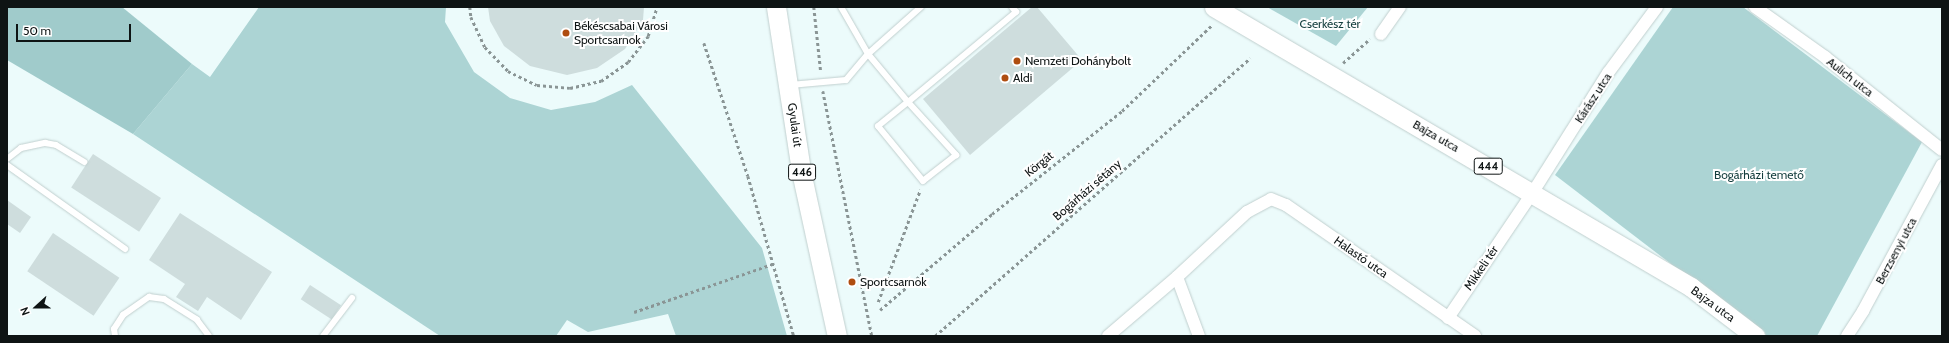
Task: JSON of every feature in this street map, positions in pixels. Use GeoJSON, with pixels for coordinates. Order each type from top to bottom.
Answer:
{"type":"FeatureCollection","features":[{"type":"Feature","properties":{"kind":"main road","name":"Gyulai út"},"geometry":{"type":"LineString","coordinates":[[776,7],[802,176],[837,336]]}},
{"type":"Feature","properties":{"kind":"main road","name":"Bajza utca"},"geometry":{"type":"LineString","coordinates":[[1214,7],[1533,192],[1691,287],[1755,336]]}},
{"type":"Feature","properties":{"kind":"street"},"geometry":{"type":"LineString","coordinates":[[1381,34],[1400,7]]}},
{"type":"Feature","properties":{"kind":"street","name":"Kárász utca"},"geometry":{"type":"LineString","coordinates":[[1533,192],[1608,73],[1657,7]]}},
{"type":"Feature","properties":{"kind":"street","name":"Aulich utca"},"geometry":{"type":"LineString","coordinates":[[1755,7],[1825,57],[1942,150]]}},
{"type":"Feature","properties":{"kind":"street","name":"Berzsenyi utca"},"geometry":{"type":"LineString","coordinates":[[1847,336],[1863,311],[1942,164]]}},
{"type":"Feature","properties":{"kind":"street","name":"Mikkeli tér"},"geometry":{"type":"LineString","coordinates":[[1448,318],[1533,192]]}},
{"type":"Feature","properties":{"kind":"street","name":"Halastó utca"},"geometry":{"type":"LineString","coordinates":[[1177,277],[1247,212],[1271,199],[1286,205],[1448,318]]}},
{"type":"Feature","properties":{"kind":"street"},"geometry":{"type":"LineString","coordinates":[[1108,336],[1177,277],[1199,336]]}},
{"type":"Feature","properties":{"kind":"street"},"geometry":{"type":"LineString","coordinates":[[1448,318],[1475,336]]}},
{"type":"Feature","properties":{"kind":"lane"},"geometry":{"type":"LineString","coordinates":[[841,7],[868,54],[908,102],[956,155],[923,181],[878,126],[908,102],[1016,12],[1012,7]]}},
{"type":"Feature","properties":{"kind":"lane"},"geometry":{"type":"LineString","coordinates":[[789,85],[822,84],[846,80],[868,54],[921,7]]}},
{"type":"Feature","properties":{"kind":"lane"},"geometry":{"type":"LineString","coordinates":[[7,159],[21,148],[45,143],[56,145],[84,162]]}},
{"type":"Feature","properties":{"kind":"lane"},"geometry":{"type":"LineString","coordinates":[[7,165],[125,250]]}},
{"type":"Feature","properties":{"kind":"lane"},"geometry":{"type":"LineString","coordinates":[[115,336],[114,329],[123,315],[149,297],[164,299],[198,320],[209,336]]}},
{"type":"Feature","properties":{"kind":"lane"},"geometry":{"type":"LineString","coordinates":[[323,336],[352,298]]}},
{"type":"Feature","properties":{"kind":"path"},"geometry":{"type":"LineString","coordinates":[[470,7],[471,17],[485,47],[508,70],[537,85],[570,88],[601,81],[628,62],[648,36],[656,7]]}},
{"type":"Feature","properties":{"kind":"path"},"geometry":{"type":"LineString","coordinates":[[814,7],[822,84],[872,336]]}},
{"type":"Feature","properties":{"kind":"path"},"geometry":{"type":"LineString","coordinates":[[1334,77],[1354,51],[1366,41],[1381,34]]}},
{"type":"Feature","properties":{"kind":"path","name":"Körgát"},"geometry":{"type":"LineString","coordinates":[[880,310],[992,214],[1122,111],[1197,42]]}},
{"type":"Feature","properties":{"kind":"path"},"geometry":{"type":"LineString","coordinates":[[704,43],[794,336]]}},
{"type":"Feature","properties":{"kind":"path","name":"Bogárházi sétány"},"geometry":{"type":"LineString","coordinates":[[935,336],[1250,58]]}},
{"type":"Feature","properties":{"kind":"path"},"geometry":{"type":"LineString","coordinates":[[878,302],[923,181]]}},
{"type":"Feature","properties":{"kind":"path"},"geometry":{"type":"LineString","coordinates":[[634,312],[773,264]]}},
{"type":"Feature","properties":{"kind":"green space"},"geometry":{"type":"Polygon","coordinates":[[[259,7],[446,7],[445,22],[474,72],[510,98],[551,110],[595,102],[632,85],[762,248],[787,336],[676,336],[668,314],[588,332],[567,320],[556,336],[440,336],[133,134],[192,64],[210,77],[259,7]]]}},
{"type":"Feature","properties":{"kind":"green space","name":"Cserkész tér"},"geometry":{"type":"Polygon","coordinates":[[[1267,7],[1368,7],[1336,46],[1267,7]]]}},
{"type":"Feature","properties":{"kind":"green space","name":"Bogárházi temető"},"geometry":{"type":"Polygon","coordinates":[[[1673,7],[1743,7],[1922,142],[1817,336],[1765,336],[1555,175],[1673,7]]]}},
{"type":"Feature","properties":{"kind":"shaded area"},"geometry":{"type":"Polygon","coordinates":[[[7,7],[122,7],[192,64],[133,134],[7,60],[7,7]]]}},
{"type":"Feature","properties":{"kind":"building","name":"Békéscsabai Városi Sportcsarnok"},"geometry":{"type":"Polygon","coordinates":[[[488,7],[644,7],[643,20],[625,49],[597,68],[567,75],[530,66],[504,46],[490,21],[488,7]]]}},
{"type":"Feature","properties":{"kind":"building"},"geometry":{"type":"Polygon","coordinates":[[[1032,7],[1037,7],[1082,60],[970,155],[923,99],[1032,7]]]}},
{"type":"Feature","properties":{"kind":"building"},"geometry":{"type":"Polygon","coordinates":[[[93,154],[161,198],[139,232],[71,188],[93,154]]]}},
{"type":"Feature","properties":{"kind":"building"},"geometry":{"type":"Polygon","coordinates":[[[7,200],[31,217],[20,233],[7,224],[7,200]]]}},
{"type":"Feature","properties":{"kind":"building"},"geometry":{"type":"Polygon","coordinates":[[[180,213],[272,272],[241,320],[207,297],[198,311],[176,297],[185,284],[149,260],[180,213]]]}},
{"type":"Feature","properties":{"kind":"building"},"geometry":{"type":"Polygon","coordinates":[[[53,233],[119,278],[94,316],[27,271],[53,233]]]}},
{"type":"Feature","properties":{"kind":"building"},"geometry":{"type":"Polygon","coordinates":[[[310,285],[341,305],[332,319],[301,299],[310,285]]]}},
{"type":"Feature","properties":{"kind":"place","name":"Békéscsabai Városi Sportcsarnok"},"geometry":{"type":"Point","coordinates":[566,33]}},
{"type":"Feature","properties":{"kind":"place","name":"Nemzeti Dohánybolt"},"geometry":{"type":"Point","coordinates":[1017,61]}},
{"type":"Feature","properties":{"kind":"place","name":"Aldi"},"geometry":{"type":"Point","coordinates":[1005,78]}},
{"type":"Feature","properties":{"kind":"place","name":"Sportcsarnok"},"geometry":{"type":"Point","coordinates":[852,282]}}]}
